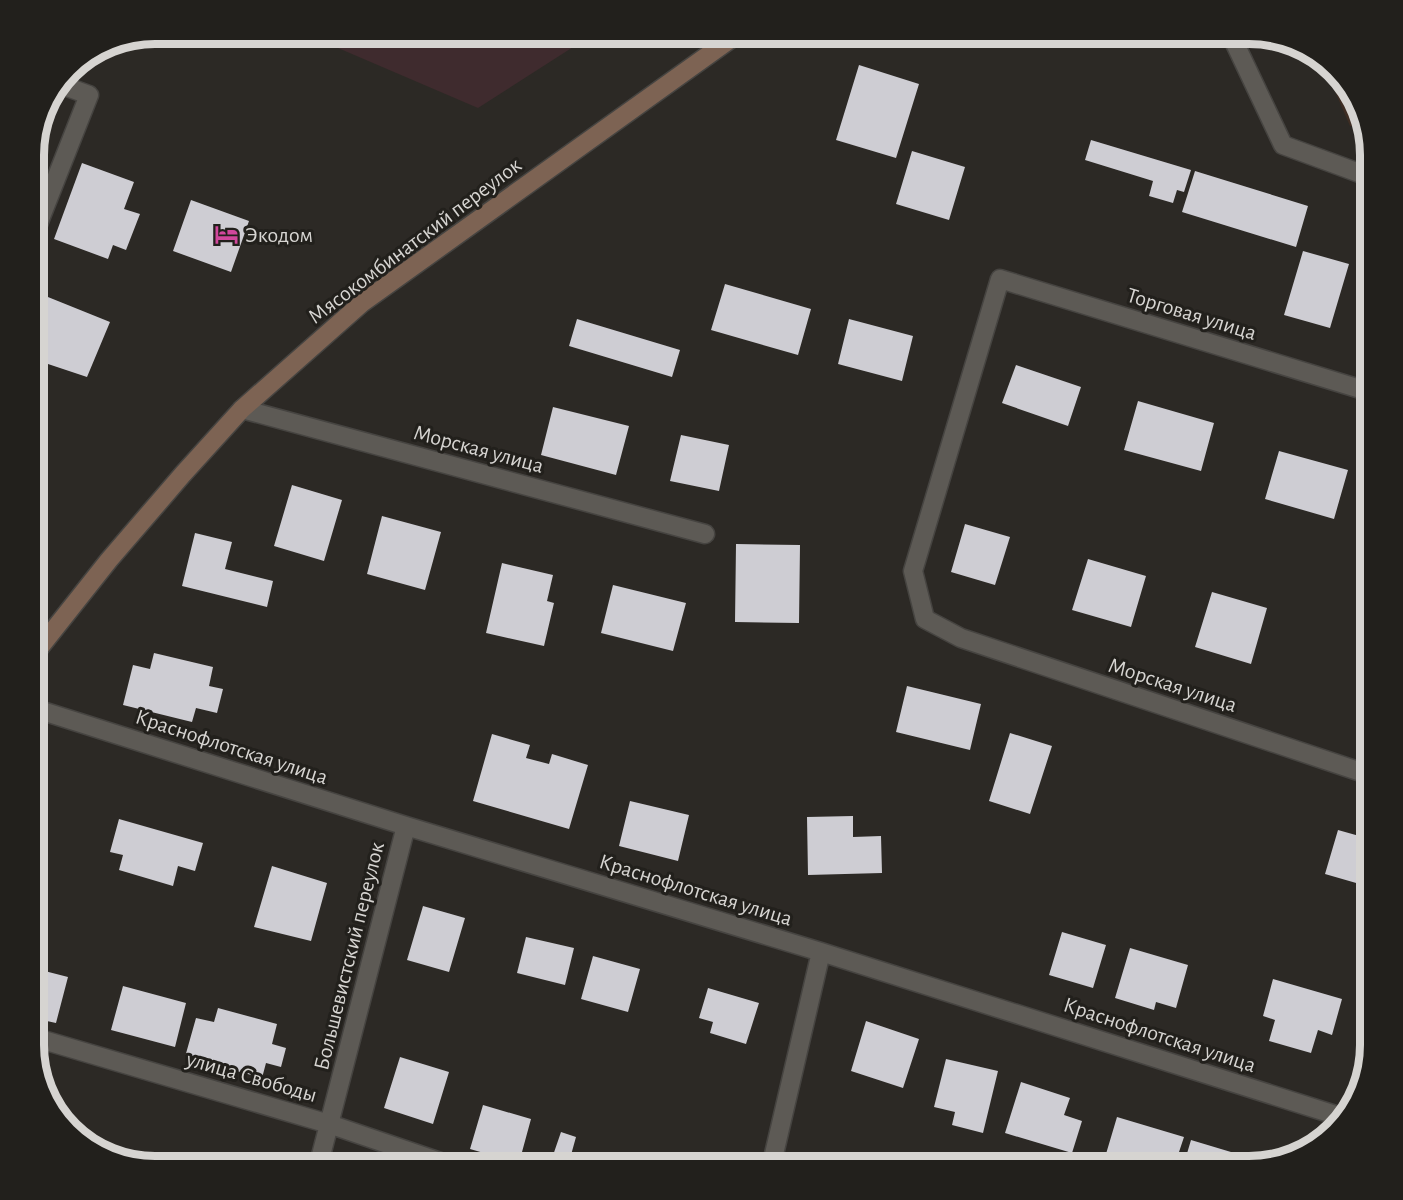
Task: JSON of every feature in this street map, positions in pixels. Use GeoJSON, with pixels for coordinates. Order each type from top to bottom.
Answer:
{"type":"FeatureCollection","features":[{"type":"Feature","properties":{"kind":"main road","name":"Мясокомбинатский переулок"},"geometry":{"type":"LineString","coordinates":[[44,642],[131,534],[242,409],[362,303],[724,44]]}},
{"type":"Feature","properties":{"kind":"street"},"geometry":{"type":"LineString","coordinates":[[1235,44],[1282,145],[1360,173]]}},
{"type":"Feature","properties":{"kind":"street"},"geometry":{"type":"LineString","coordinates":[[44,208],[88,94],[67,87]]}},
{"type":"Feature","properties":{"kind":"street","name":"Морская улица"},"geometry":{"type":"LineString","coordinates":[[1000,279],[912,571],[925,619],[961,638],[1360,772]]}},
{"type":"Feature","properties":{"kind":"street","name":"Торговая улица"},"geometry":{"type":"LineString","coordinates":[[1000,279],[1360,389]]}},
{"type":"Feature","properties":{"kind":"street","name":"Морская улица"},"geometry":{"type":"LineString","coordinates":[[242,409],[705,534]]}},
{"type":"Feature","properties":{"kind":"street","name":"Краснофлотская улица"},"geometry":{"type":"LineString","coordinates":[[44,711],[406,826],[821,952],[1335,1115]]}},
{"type":"Feature","properties":{"kind":"street","name":"Большевистский переулок"},"geometry":{"type":"LineString","coordinates":[[321,1156],[406,826]]}},
{"type":"Feature","properties":{"kind":"street"},"geometry":{"type":"LineString","coordinates":[[774,1156],[821,952]]}},
{"type":"Feature","properties":{"kind":"street","name":"улица Свободы"},"geometry":{"type":"LineString","coordinates":[[44,1040],[329,1124],[423,1156]]}},
{"type":"Feature","properties":{"kind":"shaded area"},"geometry":{"type":"Polygon","coordinates":[[[329,44],[578,44],[478,108],[329,44]]]}},
{"type":"Feature","properties":{"kind":"shaded area"},"geometry":{"type":"Polygon","coordinates":[[[1330,79],[1341,93],[1354,119],[1356,126],[1350,126],[1330,79]]]}},
{"type":"Feature","properties":{"kind":"building"},"geometry":{"type":"Polygon","coordinates":[[[859,65],[919,84],[896,158],[836,140],[859,65]]]}},
{"type":"Feature","properties":{"kind":"building"},"geometry":{"type":"Polygon","coordinates":[[[1091,140],[1191,170],[1184,192],[1177,190],[1173,203],[1149,196],[1153,181],[1085,160],[1091,140]]]}},
{"type":"Feature","properties":{"kind":"building"},"geometry":{"type":"Polygon","coordinates":[[[912,151],[965,167],[949,220],[896,204],[912,151]]]}},
{"type":"Feature","properties":{"kind":"building"},"geometry":{"type":"Polygon","coordinates":[[[82,163],[134,182],[124,209],[140,214],[126,250],[113,245],[108,259],[54,239],[82,163]]]}},
{"type":"Feature","properties":{"kind":"building"},"geometry":{"type":"Polygon","coordinates":[[[1195,171],[1308,206],[1296,247],[1182,212],[1195,171]]]}},
{"type":"Feature","properties":{"kind":"building"},"geometry":{"type":"Polygon","coordinates":[[[191,200],[249,221],[231,272],[173,251],[191,200]]]}},
{"type":"Feature","properties":{"kind":"building"},"geometry":{"type":"Polygon","coordinates":[[[1303,251],[1349,264],[1330,328],[1284,315],[1303,251]]]}},
{"type":"Feature","properties":{"kind":"building"},"geometry":{"type":"Polygon","coordinates":[[[725,284],[811,309],[798,355],[711,330],[725,284]]]}},
{"type":"Feature","properties":{"kind":"building"},"geometry":{"type":"Polygon","coordinates":[[[44,295],[110,322],[87,377],[44,363],[44,295]]]}},
{"type":"Feature","properties":{"kind":"building"},"geometry":{"type":"Polygon","coordinates":[[[577,319],[680,350],[672,377],[569,346],[577,319]]]}},
{"type":"Feature","properties":{"kind":"building"},"geometry":{"type":"Polygon","coordinates":[[[849,319],[913,336],[902,381],[838,364],[849,319]]]}},
{"type":"Feature","properties":{"kind":"building"},"geometry":{"type":"Polygon","coordinates":[[[1016,365],[1081,387],[1068,426],[1002,403],[1016,365]]]}},
{"type":"Feature","properties":{"kind":"building"},"geometry":{"type":"Polygon","coordinates":[[[1138,401],[1214,423],[1201,471],[1124,450],[1138,401]]]}},
{"type":"Feature","properties":{"kind":"building"},"geometry":{"type":"Polygon","coordinates":[[[553,407],[629,426],[616,475],[541,455],[553,407]]]}},
{"type":"Feature","properties":{"kind":"building"},"geometry":{"type":"Polygon","coordinates":[[[681,435],[729,445],[719,491],[670,481],[681,435]]]}},
{"type":"Feature","properties":{"kind":"building"},"geometry":{"type":"Polygon","coordinates":[[[1279,451],[1348,470],[1334,519],[1265,499],[1279,451]]]}},
{"type":"Feature","properties":{"kind":"building"},"geometry":{"type":"Polygon","coordinates":[[[292,485],[342,500],[324,561],[274,546],[292,485]]]}},
{"type":"Feature","properties":{"kind":"building"},"geometry":{"type":"Polygon","coordinates":[[[382,516],[441,532],[425,590],[367,574],[382,516]]]}},
{"type":"Feature","properties":{"kind":"building"},"geometry":{"type":"Polygon","coordinates":[[[965,524],[1010,537],[995,585],[951,572],[965,524]]]}},
{"type":"Feature","properties":{"kind":"building"},"geometry":{"type":"Polygon","coordinates":[[[195,533],[232,542],[225,569],[273,581],[267,607],[182,586],[195,533]]]}},
{"type":"Feature","properties":{"kind":"building"},"geometry":{"type":"Polygon","coordinates":[[[736,544],[800,545],[799,623],[735,622],[736,544]]]}},
{"type":"Feature","properties":{"kind":"building"},"geometry":{"type":"Polygon","coordinates":[[[1088,559],[1146,576],[1131,627],[1072,610],[1088,559]]]}},
{"type":"Feature","properties":{"kind":"building"},"geometry":{"type":"Polygon","coordinates":[[[502,563],[553,575],[547,601],[554,603],[544,646],[486,633],[502,563]]]}},
{"type":"Feature","properties":{"kind":"building"},"geometry":{"type":"Polygon","coordinates":[[[613,585],[686,603],[673,651],[601,633],[613,585]]]}},
{"type":"Feature","properties":{"kind":"building"},"geometry":{"type":"Polygon","coordinates":[[[1212,592],[1267,608],[1251,664],[1195,647],[1212,592]]]}},
{"type":"Feature","properties":{"kind":"building"},"geometry":{"type":"Polygon","coordinates":[[[154,653],[213,667],[209,686],[223,689],[217,713],[196,708],[192,722],[123,705],[133,665],[150,669],[154,653]]]}},
{"type":"Feature","properties":{"kind":"building"},"geometry":{"type":"Polygon","coordinates":[[[907,686],[981,704],[970,750],[896,732],[907,686]]]}},
{"type":"Feature","properties":{"kind":"building"},"geometry":{"type":"Polygon","coordinates":[[[1010,733],[1052,746],[1030,814],[989,801],[1010,733]]]}},
{"type":"Feature","properties":{"kind":"building"},"geometry":{"type":"Polygon","coordinates":[[[492,734],[530,745],[526,758],[549,764],[552,754],[588,765],[569,829],[473,801],[492,734]]]}},
{"type":"Feature","properties":{"kind":"building"},"geometry":{"type":"Polygon","coordinates":[[[630,801],[689,815],[678,861],[619,846],[630,801]]]}},
{"type":"Feature","properties":{"kind":"building"},"geometry":{"type":"Polygon","coordinates":[[[853,816],[853,837],[881,836],[882,873],[808,875],[807,817],[853,816]]]}},
{"type":"Feature","properties":{"kind":"building"},"geometry":{"type":"Polygon","coordinates":[[[119,819],[203,843],[195,871],[178,866],[173,886],[119,870],[123,855],[110,852],[119,819]]]}},
{"type":"Feature","properties":{"kind":"building"},"geometry":{"type":"Polygon","coordinates":[[[1338,830],[1360,836],[1360,884],[1325,874],[1338,830]]]}},
{"type":"Feature","properties":{"kind":"building"},"geometry":{"type":"Polygon","coordinates":[[[272,866],[327,883],[311,941],[254,927],[272,866]]]}},
{"type":"Feature","properties":{"kind":"building"},"geometry":{"type":"Polygon","coordinates":[[[423,906],[465,918],[449,972],[407,960],[423,906]]]}},
{"type":"Feature","properties":{"kind":"building"},"geometry":{"type":"Polygon","coordinates":[[[1062,932],[1106,945],[1093,988],[1049,975],[1062,932]]]}},
{"type":"Feature","properties":{"kind":"building"},"geometry":{"type":"Polygon","coordinates":[[[526,937],[574,948],[565,985],[517,973],[526,937]]]}},
{"type":"Feature","properties":{"kind":"building"},"geometry":{"type":"Polygon","coordinates":[[[1130,948],[1188,965],[1176,1008],[1156,1002],[1154,1010],[1115,998],[1130,948]]]}},
{"type":"Feature","properties":{"kind":"building"},"geometry":{"type":"Polygon","coordinates":[[[593,956],[640,969],[628,1012],[581,999],[593,956]]]}},
{"type":"Feature","properties":{"kind":"building"},"geometry":{"type":"Polygon","coordinates":[[[44,971],[68,977],[56,1023],[44,1020],[44,971]]]}},
{"type":"Feature","properties":{"kind":"building"},"geometry":{"type":"Polygon","coordinates":[[[1273,979],[1342,999],[1332,1035],[1318,1030],[1311,1053],[1269,1041],[1275,1020],[1263,1016],[1273,979]]]}},
{"type":"Feature","properties":{"kind":"building"},"geometry":{"type":"Polygon","coordinates":[[[123,986],[186,1003],[175,1047],[111,1030],[123,986]]]}},
{"type":"Feature","properties":{"kind":"building"},"geometry":{"type":"Polygon","coordinates":[[[708,988],[759,1003],[746,1044],[710,1033],[713,1022],[699,1018],[708,988]]]}},
{"type":"Feature","properties":{"kind":"building"},"geometry":{"type":"Polygon","coordinates":[[[218,1008],[277,1024],[272,1044],[286,1048],[281,1067],[266,1063],[262,1078],[185,1057],[196,1018],[214,1022],[218,1008]]]}},
{"type":"Feature","properties":{"kind":"building"},"geometry":{"type":"Polygon","coordinates":[[[866,1021],[919,1039],[903,1088],[851,1071],[866,1021]]]}},
{"type":"Feature","properties":{"kind":"building"},"geometry":{"type":"Polygon","coordinates":[[[400,1057],[449,1072],[433,1124],[384,1108],[400,1057]]]}},
{"type":"Feature","properties":{"kind":"building"},"geometry":{"type":"Polygon","coordinates":[[[946,1059],[998,1071],[983,1133],[952,1125],[955,1112],[934,1107],[946,1059]]]}},
{"type":"Feature","properties":{"kind":"building"},"geometry":{"type":"Polygon","coordinates":[[[1021,1082],[1070,1098],[1064,1115],[1082,1121],[1072,1153],[1005,1133],[1021,1082]]]}},
{"type":"Feature","properties":{"kind":"building"},"geometry":{"type":"Polygon","coordinates":[[[483,1105],[531,1119],[521,1156],[494,1156],[470,1149],[483,1105]]]}},
{"type":"Feature","properties":{"kind":"building"},"geometry":{"type":"Polygon","coordinates":[[[1117,1117],[1184,1137],[1178,1156],[1105,1156],[1117,1117]]]}},
{"type":"Feature","properties":{"kind":"building"},"geometry":{"type":"Polygon","coordinates":[[[561,1132],[576,1137],[571,1155],[573,1156],[553,1156],[561,1132]]]}},
{"type":"Feature","properties":{"kind":"building"},"geometry":{"type":"Polygon","coordinates":[[[1191,1140],[1231,1152],[1230,1156],[1186,1156],[1191,1140]]]}},
{"type":"Feature","properties":{"kind":"place","name":"Экодом"},"geometry":{"type":"Point","coordinates":[227,234]}}]}
